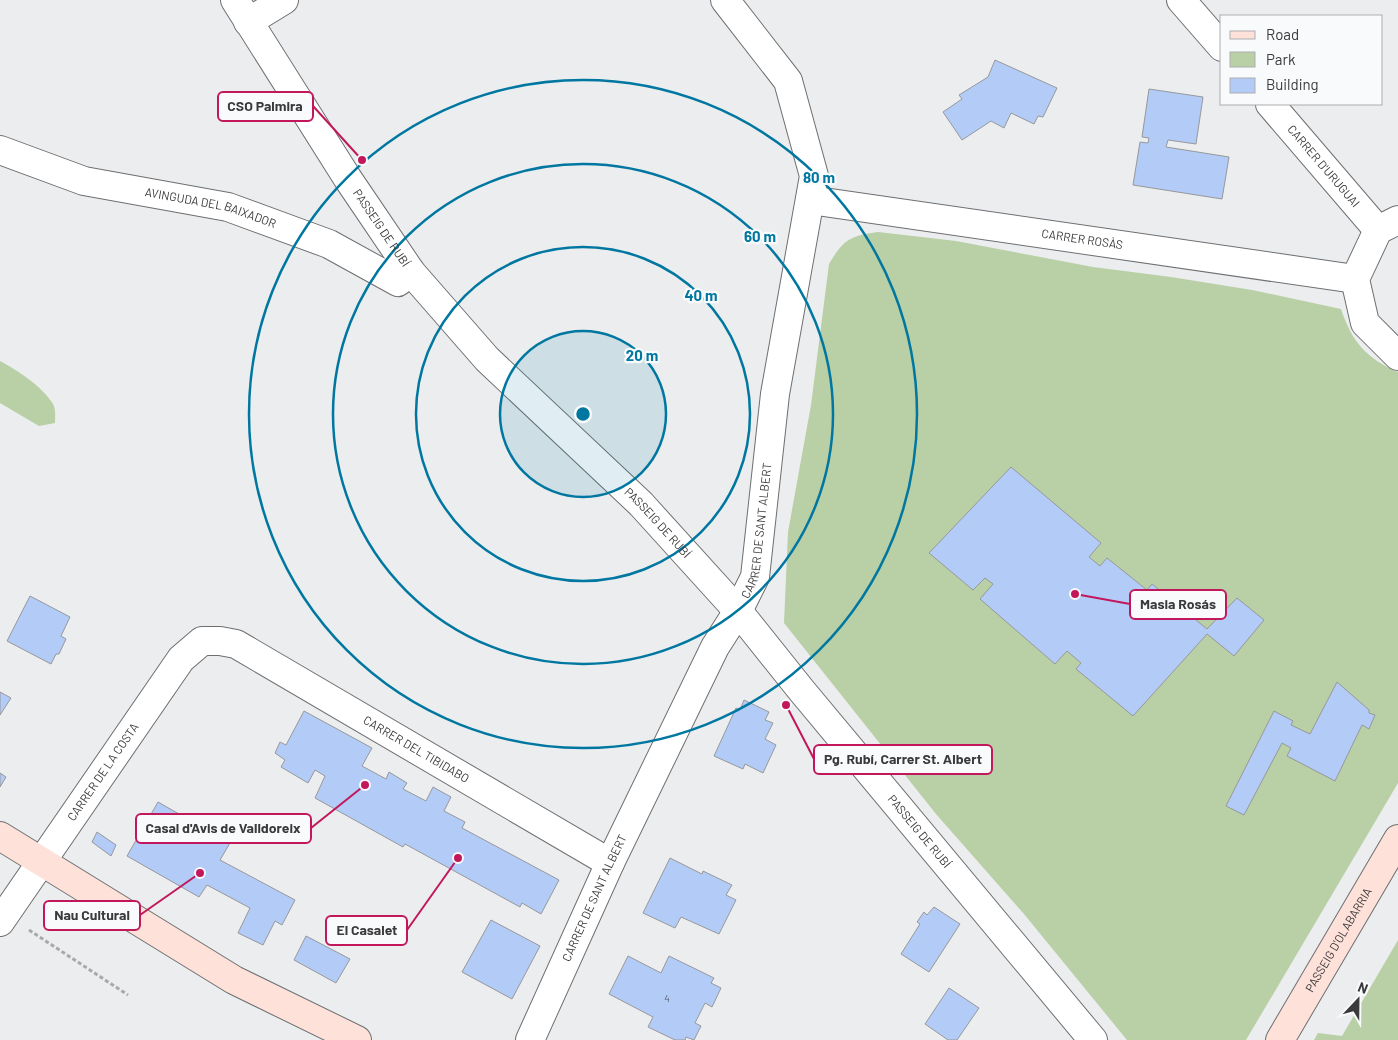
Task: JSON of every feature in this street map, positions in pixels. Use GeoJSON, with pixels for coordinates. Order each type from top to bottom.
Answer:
{"type":"FeatureCollection","features":[{"type":"Feature","properties":{"kind":"street"},"geometry":{"type":"LineString","coordinates":[[242,11],[284,0]]}},
{"type":"Feature","properties":{"kind":"street","name":"CARRER DE SANT ALBERT"},"geometry":{"type":"LineString","coordinates":[[530,1040],[610,863],[715,647],[738,611],[755,577],[775,394],[814,176],[788,81],[725,0]]}},
{"type":"Feature","properties":{"kind":"street"},"geometry":{"type":"LineString","coordinates":[[1181,0],[1220,45]]}},
{"type":"Feature","properties":{"kind":"street","name":"PASSEIG DE RUBÍ"},"geometry":{"type":"LineString","coordinates":[[242,11],[348,179],[411,272],[487,359],[641,504],[738,611],[802,691],[1093,1040]]}},
{"type":"Feature","properties":{"kind":"street","name":"CARRER D'URUGUAI"},"geometry":{"type":"LineString","coordinates":[[1271,105],[1388,225]]}},
{"type":"Feature","properties":{"kind":"street","name":"AVINGUDA DEL BAIXADOR"},"geometry":{"type":"LineString","coordinates":[[0,150],[84,182],[228,208],[329,244],[398,282],[411,272]]}},
{"type":"Feature","properties":{"kind":"street","name":"CARRER ROSÀS"},"geometry":{"type":"LineString","coordinates":[[810,200],[1355,279]]}},
{"type":"Feature","properties":{"kind":"street"},"geometry":{"type":"LineString","coordinates":[[1388,225],[1355,279],[1365,323],[1398,356]]}},
{"type":"Feature","properties":{"kind":"street","name":"CARRER DE LA COSTA"},"geometry":{"type":"LineString","coordinates":[[2,918],[181,659],[202,641],[220,641]]}},
{"type":"Feature","properties":{"kind":"street","name":"CARRER DEL TIBIDABO"},"geometry":{"type":"LineString","coordinates":[[220,641],[236,644],[280,668],[610,863]]}},
{"type":"Feature","properties":{"kind":"street"},"geometry":{"type":"LineString","coordinates":[[0,836],[234,980],[357,1040]]}},
{"type":"Feature","properties":{"kind":"street","name":"PASSEIG D'OLABARRIA"},"geometry":{"type":"LineString","coordinates":[[1280,1040],[1398,839]]}},
{"type":"Feature","properties":{"kind":"path"},"geometry":{"type":"LineString","coordinates":[[2,918],[128,995]]}},
{"type":"Feature","properties":{"kind":"green space"},"geometry":{"type":"Polygon","coordinates":[[[878,232],[956,241],[1093,267],[1252,290],[1341,309],[1350,331],[1362,348],[1377,361],[1398,372],[1398,783],[1246,1040],[1127,1040],[1024,914],[936,814],[784,623],[788,532],[811,405],[829,264],[839,249],[849,240],[861,235],[878,232]]]}},
{"type":"Feature","properties":{"kind":"green space"},"geometry":{"type":"Polygon","coordinates":[[[0,361],[29,379],[43,391],[55,408],[55,423],[39,426],[0,403],[0,361]]]}},
{"type":"Feature","properties":{"kind":"green space"},"geometry":{"type":"Polygon","coordinates":[[[1398,940],[1398,1040],[1314,1040],[1318,1033],[1342,1036],[1398,940]]]}},
{"type":"Feature","properties":{"kind":"building"},"geometry":{"type":"Polygon","coordinates":[[[995,60],[1057,88],[1043,117],[1038,116],[1034,124],[1011,113],[1004,128],[991,121],[962,140],[943,112],[962,99],[959,95],[988,77],[995,60]]]}},
{"type":"Feature","properties":{"kind":"building"},"geometry":{"type":"Polygon","coordinates":[[[1149,89],[1203,97],[1196,144],[1168,140],[1166,147],[1229,157],[1222,199],[1133,185],[1140,142],[1148,143],[1149,138],[1142,137],[1149,89]]]}},
{"type":"Feature","properties":{"kind":"building"},"geometry":{"type":"Polygon","coordinates":[[[1011,467],[1101,543],[1089,557],[1100,566],[1107,558],[1147,590],[1152,584],[1207,629],[1237,598],[1264,620],[1234,656],[1207,634],[1133,716],[1076,669],[1081,663],[1067,651],[1055,664],[980,599],[993,584],[985,578],[973,590],[929,553],[1011,467]]]}},
{"type":"Feature","properties":{"kind":"building"},"geometry":{"type":"Polygon","coordinates":[[[30,596],[70,617],[61,636],[66,639],[59,654],[56,654],[51,664],[7,641],[30,596]]]}},
{"type":"Feature","properties":{"kind":"building"},"geometry":{"type":"Polygon","coordinates":[[[1337,682],[1369,710],[1369,713],[1375,715],[1369,729],[1362,725],[1335,781],[1287,756],[1291,748],[1282,743],[1244,815],[1226,806],[1274,711],[1293,721],[1291,725],[1310,734],[1337,682]]]}},
{"type":"Feature","properties":{"kind":"building"},"geometry":{"type":"Polygon","coordinates":[[[0,692],[11,698],[0,715],[0,692]]]}},
{"type":"Feature","properties":{"kind":"building"},"geometry":{"type":"Polygon","coordinates":[[[744,700],[769,712],[765,720],[773,723],[765,739],[776,745],[763,773],[745,764],[743,769],[714,756],[736,708],[740,710],[744,700]]]}},
{"type":"Feature","properties":{"kind":"building"},"geometry":{"type":"Polygon","coordinates":[[[304,711],[372,748],[362,766],[386,779],[389,772],[407,783],[403,789],[426,801],[433,787],[451,797],[444,811],[465,822],[462,828],[559,880],[541,914],[522,903],[520,907],[405,844],[403,847],[315,798],[325,776],[315,770],[308,783],[281,767],[285,760],[275,753],[280,742],[286,745],[304,711]]]}},
{"type":"Feature","properties":{"kind":"building"},"geometry":{"type":"Polygon","coordinates":[[[0,773],[6,777],[0,787],[0,773]]]}},
{"type":"Feature","properties":{"kind":"building"},"geometry":{"type":"Polygon","coordinates":[[[158,802],[230,843],[220,860],[295,900],[282,925],[275,921],[263,945],[238,933],[250,908],[207,885],[199,897],[127,856],[158,802]]]}},
{"type":"Feature","properties":{"kind":"building"},"geometry":{"type":"Polygon","coordinates":[[[97,832],[116,845],[111,856],[92,842],[97,832]]]}},
{"type":"Feature","properties":{"kind":"building"},"geometry":{"type":"Polygon","coordinates":[[[670,858],[702,874],[703,871],[732,885],[726,895],[736,900],[719,934],[681,917],[675,928],[643,913],[670,858]]]}},
{"type":"Feature","properties":{"kind":"building"},"geometry":{"type":"Polygon","coordinates":[[[934,907],[960,924],[929,972],[901,954],[920,924],[917,922],[924,912],[927,915],[934,907]]]}},
{"type":"Feature","properties":{"kind":"building"},"geometry":{"type":"Polygon","coordinates":[[[491,920],[540,946],[512,999],[462,972],[491,920]]]}},
{"type":"Feature","properties":{"kind":"building"},"geometry":{"type":"Polygon","coordinates":[[[306,936],[350,959],[336,983],[294,960],[306,936]]]}},
{"type":"Feature","properties":{"kind":"building"},"geometry":{"type":"Polygon","coordinates":[[[628,956],[661,973],[669,956],[714,978],[711,983],[721,988],[712,1007],[705,1003],[695,1023],[701,1026],[694,1040],[686,1037],[685,1040],[675,1040],[648,1027],[653,1017],[609,994],[628,956]]]}},
{"type":"Feature","properties":{"kind":"building"},"geometry":{"type":"Polygon","coordinates":[[[949,988],[979,1008],[957,1040],[948,1040],[925,1024],[949,988]]]}},
{"type":"Feature","properties":{"kind":"place","name":"CSO Palmira"},"geometry":{"type":"Point","coordinates":[362,160]}},
{"type":"Feature","properties":{"kind":"place","name":"Masia Rosás"},"geometry":{"type":"Point","coordinates":[1075,594]}},
{"type":"Feature","properties":{"kind":"place","name":"Pg. Rubí, Carrer St. Albert"},"geometry":{"type":"Point","coordinates":[786,705]}},
{"type":"Feature","properties":{"kind":"place","name":"Casal d'Avis de Valldoreix"},"geometry":{"type":"Point","coordinates":[365,785]}},
{"type":"Feature","properties":{"kind":"place","name":"El Casalet"},"geometry":{"type":"Point","coordinates":[458,858]}},
{"type":"Feature","properties":{"kind":"place","name":"Nau Cultural"},"geometry":{"type":"Point","coordinates":[200,873]}}]}
